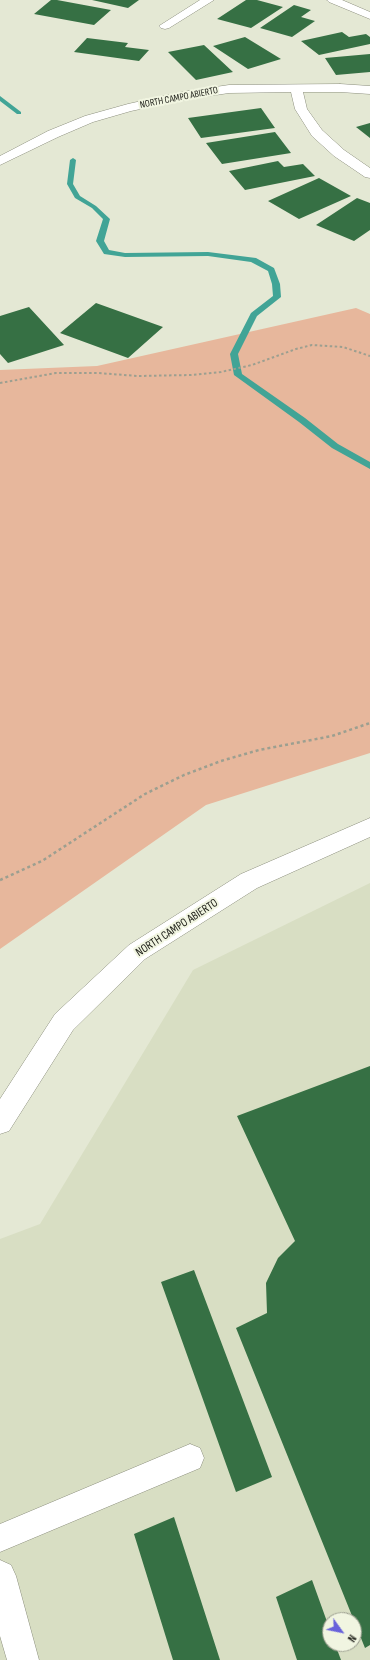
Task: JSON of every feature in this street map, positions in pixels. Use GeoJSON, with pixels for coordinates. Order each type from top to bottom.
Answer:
{"type":"FeatureCollection","features":[{"type":"Feature","properties":{"kind":"street"},"geometry":{"type":"LineString","coordinates":[[165,26],[208,0]]}},
{"type":"Feature","properties":{"kind":"street"},"geometry":{"type":"LineString","coordinates":[[332,0],[370,16]]}},
{"type":"Feature","properties":{"kind":"street","name":"NORTH CAMPO ABIERTO"},"geometry":{"type":"LineString","coordinates":[[0,161],[53,134],[89,119],[128,108],[182,96],[229,89],[340,88],[370,90]]}},
{"type":"Feature","properties":{"kind":"street"},"geometry":{"type":"LineString","coordinates":[[296,89],[301,110],[317,133],[340,153],[370,174]]}},
{"type":"Feature","properties":{"kind":"street","name":"NORTH CAMPO ABIERTO"},"geometry":{"type":"LineString","coordinates":[[0,1122],[64,1022],[137,952],[249,881],[370,827]]}},
{"type":"Feature","properties":{"kind":"street"},"geometry":{"type":"LineString","coordinates":[[0,1576],[23,1660]]}},
{"type":"Feature","properties":{"kind":"lane"},"geometry":{"type":"LineString","coordinates":[[0,1538],[190,1458]]}},
{"type":"Feature","properties":{"kind":"path"},"geometry":{"type":"LineString","coordinates":[[0,383],[56,373],[191,376],[221,372],[252,365],[296,349],[312,345],[344,347],[370,356]]}},
{"type":"Feature","properties":{"kind":"path"},"geometry":{"type":"LineString","coordinates":[[0,880],[42,861],[145,794],[184,775],[221,760],[258,750],[332,736],[370,723]]}},
{"type":"Feature","properties":{"kind":"shaded area"},"geometry":{"type":"Polygon","coordinates":[[[356,308],[370,314],[370,753],[206,805],[0,949],[0,370],[97,366],[356,308]]]}},
{"type":"Feature","properties":{"kind":"shaded area"},"geometry":{"type":"Polygon","coordinates":[[[370,883],[370,1660],[0,1660],[0,1239],[40,1224],[193,970],[370,883]]]}},
{"type":"Feature","properties":{"kind":"building"},"geometry":{"type":"Polygon","coordinates":[[[51,0],[111,10],[94,25],[34,14],[51,0]]]}},
{"type":"Feature","properties":{"kind":"building"},"geometry":{"type":"Polygon","coordinates":[[[92,0],[139,0],[128,8],[92,0]]]}},
{"type":"Feature","properties":{"kind":"building"},"geometry":{"type":"Polygon","coordinates":[[[246,0],[257,0],[283,7],[251,28],[217,19],[246,0]]]}},
{"type":"Feature","properties":{"kind":"building"},"geometry":{"type":"Polygon","coordinates":[[[294,5],[311,10],[301,17],[315,21],[292,37],[260,28],[294,5]]]}},
{"type":"Feature","properties":{"kind":"building"},"geometry":{"type":"Polygon","coordinates":[[[342,32],[349,37],[366,34],[370,37],[370,44],[319,55],[301,41],[342,32]]]}},
{"type":"Feature","properties":{"kind":"building"},"geometry":{"type":"Polygon","coordinates":[[[245,37],[281,59],[248,69],[213,46],[245,37]]]}},
{"type":"Feature","properties":{"kind":"building"},"geometry":{"type":"Polygon","coordinates":[[[87,38],[128,43],[125,47],[149,50],[139,61],[74,52],[87,38]]]}},
{"type":"Feature","properties":{"kind":"building"},"geometry":{"type":"Polygon","coordinates":[[[204,45],[233,72],[196,80],[168,52],[204,45]]]}},
{"type":"Feature","properties":{"kind":"building"},"geometry":{"type":"Polygon","coordinates":[[[370,54],[370,72],[336,75],[325,58],[370,54]]]}},
{"type":"Feature","properties":{"kind":"building"},"geometry":{"type":"Polygon","coordinates":[[[261,108],[275,128],[201,138],[188,118],[261,108]]]}},
{"type":"Feature","properties":{"kind":"building"},"geometry":{"type":"Polygon","coordinates":[[[370,123],[370,138],[356,127],[370,123]]]}},
{"type":"Feature","properties":{"kind":"building"},"geometry":{"type":"Polygon","coordinates":[[[275,132],[291,153],[222,164],[206,143],[275,132]]]}},
{"type":"Feature","properties":{"kind":"building"},"geometry":{"type":"Polygon","coordinates":[[[278,161],[284,167],[303,164],[315,176],[245,190],[229,171],[278,161]]]}},
{"type":"Feature","properties":{"kind":"building"},"geometry":{"type":"Polygon","coordinates":[[[319,178],[351,196],[299,219],[268,201],[319,178]]]}},
{"type":"Feature","properties":{"kind":"building"},"geometry":{"type":"Polygon","coordinates":[[[357,198],[370,203],[370,230],[354,241],[316,225],[357,198]]]}},
{"type":"Feature","properties":{"kind":"building"},"geometry":{"type":"Polygon","coordinates":[[[96,303],[163,327],[128,358],[60,333],[96,303]]]}},
{"type":"Feature","properties":{"kind":"building"},"geometry":{"type":"Polygon","coordinates":[[[29,307],[64,345],[8,363],[0,354],[0,316],[29,307]]]}},
{"type":"Feature","properties":{"kind":"building"},"geometry":{"type":"Polygon","coordinates":[[[370,1066],[370,1645],[365,1648],[362,1641],[362,1612],[350,1612],[236,1328],[267,1313],[266,1283],[278,1258],[295,1241],[237,1116],[370,1066]]]}},
{"type":"Feature","properties":{"kind":"building"},"geometry":{"type":"Polygon","coordinates":[[[194,1270],[272,1477],[236,1492],[161,1282],[194,1270]]]}},
{"type":"Feature","properties":{"kind":"building"},"geometry":{"type":"Polygon","coordinates":[[[174,1517],[220,1660],[173,1660],[134,1534],[174,1517]]]}},
{"type":"Feature","properties":{"kind":"building"},"geometry":{"type":"Polygon","coordinates":[[[312,1580],[324,1612],[322,1612],[322,1652],[338,1652],[341,1660],[297,1660],[276,1597],[312,1580]]]}},
{"type":"Feature","properties":{"kind":"waterway"},"geometry":{"type":"LineString","coordinates":[[0,98],[19,113]]}},
{"type":"Feature","properties":{"kind":"waterway"},"geometry":{"type":"LineString","coordinates":[[73,160],[70,184],[77,197],[94,207],[107,219],[100,241],[107,252],[125,255],[208,254],[253,260],[271,270],[276,284],[277,297],[254,315],[234,354],[238,375],[302,420],[335,446],[370,466]]}}]}
